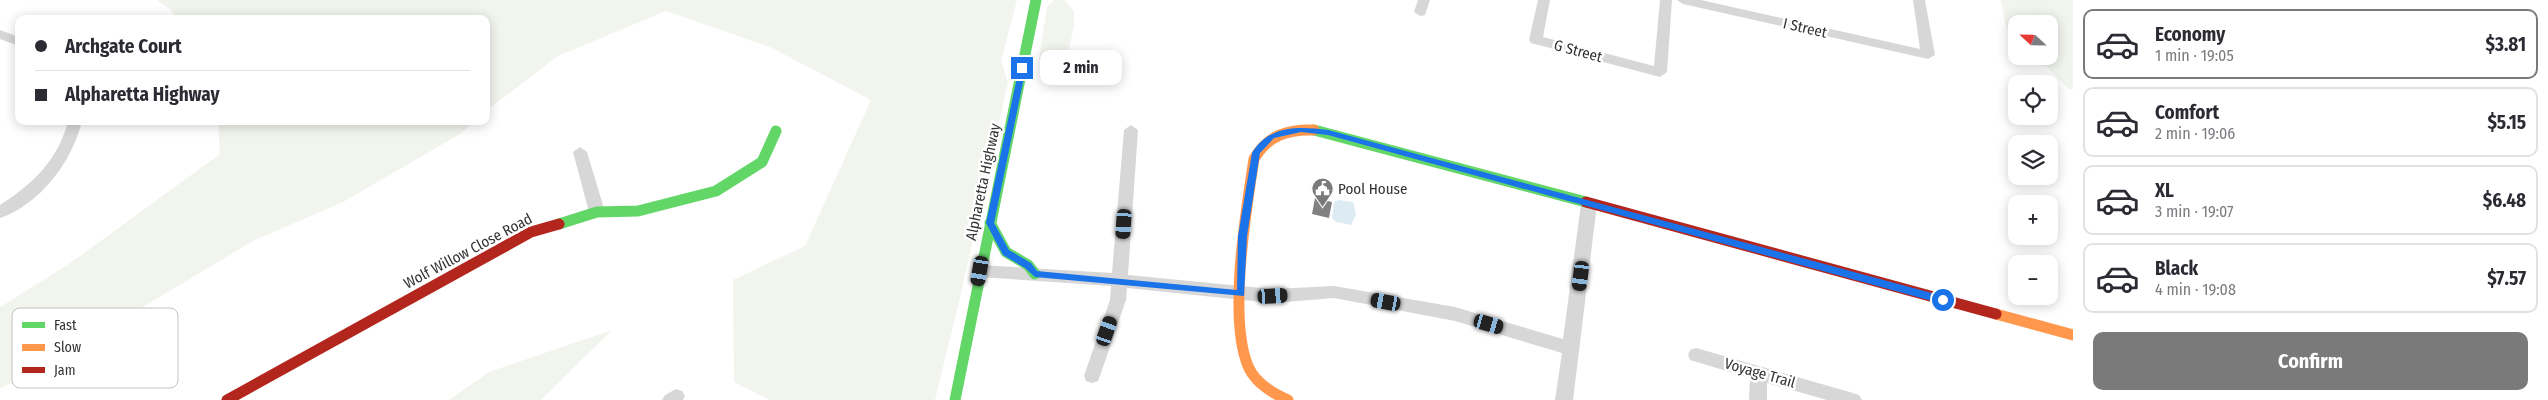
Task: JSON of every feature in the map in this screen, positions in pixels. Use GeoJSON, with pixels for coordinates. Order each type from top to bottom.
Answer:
{"type":"FeatureCollection","features":[{"type":"Feature","properties":{"kind":"street","name":"Alpharetta Highway"},"geometry":{"type":"LineString","coordinates":[[955,400],[1036,0]]}},
{"type":"Feature","properties":{"kind":"street","name":"G Street"},"geometry":{"type":"LineString","coordinates":[[1544,0],[1536,40],[1660,72],[1666,0]]}},
{"type":"Feature","properties":{"kind":"street","name":"I Street"},"geometry":{"type":"LineString","coordinates":[[1683,0],[1928,55],[1919,0]]}},
{"type":"Feature","properties":{"kind":"street"},"geometry":{"type":"LineString","coordinates":[[0,34],[15,40]]}},
{"type":"Feature","properties":{"kind":"street"},"geometry":{"type":"LineString","coordinates":[[0,212],[31,191],[58,163],[72,138],[74,125]]}},
{"type":"Feature","properties":{"kind":"street"},"geometry":{"type":"LineString","coordinates":[[1288,400],[1262,385],[1246,362],[1242,345],[1243,236],[1254,159],[1259,148],[1267,139],[1285,131],[1301,129],[1328,132],[2073,335]]}},
{"type":"Feature","properties":{"kind":"street"},"geometry":{"type":"LineString","coordinates":[[1092,376],[1118,300],[1131,130]]}},
{"type":"Feature","properties":{"kind":"street","name":"Wolf Willow Close Road"},"geometry":{"type":"LineString","coordinates":[[227,400],[530,232],[597,212],[638,211],[716,191],[762,162],[776,131]]}},
{"type":"Feature","properties":{"kind":"street"},"geometry":{"type":"LineString","coordinates":[[580,152],[597,212]]}},
{"type":"Feature","properties":{"kind":"street"},"geometry":{"type":"LineString","coordinates":[[1564,400],[1590,204]]}},
{"type":"Feature","properties":{"kind":"street"},"geometry":{"type":"LineString","coordinates":[[990,223],[1006,252],[1028,265],[1035,274]]}},
{"type":"Feature","properties":{"kind":"street"},"geometry":{"type":"LineString","coordinates":[[980,271],[1120,281],[1273,296],[1334,292],[1455,314],[1572,349]]}},
{"type":"Feature","properties":{"kind":"street","name":"Voyage Trail"},"geometry":{"type":"LineString","coordinates":[[1696,355],[1854,400]]}},
{"type":"Feature","properties":{"kind":"street"},"geometry":{"type":"LineString","coordinates":[[1758,400],[1759,372]]}},
{"type":"Feature","properties":{"kind":"shaded area"},"geometry":{"type":"Polygon","coordinates":[[[157,0],[1017,0],[1001,61],[1008,82],[935,400],[770,400],[734,382],[733,280],[805,246],[871,100],[770,47],[666,11],[558,56],[490,108],[490,15],[174,15],[171,10],[157,0]]]}},
{"type":"Feature","properties":{"kind":"shaded area"},"geometry":{"type":"Polygon","coordinates":[[[1054,0],[1064,0],[1074,11],[1074,26],[1066,62],[1047,65],[1039,59],[1047,7],[1054,0]]]}},
{"type":"Feature","properties":{"kind":"shaded area"},"geometry":{"type":"Polygon","coordinates":[[[2001,0],[2073,0],[2073,89],[2069,89],[2058,78],[2058,75],[2055,75],[2045,65],[2058,65],[2058,15],[2008,15],[2008,30],[2006,28],[2001,0]]]}},
{"type":"Feature","properties":{"kind":"shaded area"},"geometry":{"type":"Polygon","coordinates":[[[218,125],[470,125],[460,134],[343,202],[253,241],[141,308],[12,308],[12,383],[0,388],[0,307],[69,264],[220,154],[218,125]]]}},
{"type":"Feature","properties":{"kind":"shaded area"},"geometry":{"type":"Polygon","coordinates":[[[1339,200],[1353,202],[1356,214],[1351,225],[1336,222],[1332,218],[1334,202],[1339,200]]]}},
{"type":"Feature","properties":{"kind":"shaded area"},"geometry":{"type":"Polygon","coordinates":[[[612,330],[541,400],[449,400],[489,372],[612,330]]]}},
{"type":"Feature","properties":{"kind":"building","name":"Pool House"},"geometry":{"type":"Polygon","coordinates":[[[1315,198],[1332,202],[1329,218],[1312,214],[1315,198]]]}},
{"type":"Feature","properties":{"kind":"traffic: fast"},"geometry":{"type":"LineString","coordinates":[[955,400],[1036,0]]}},
{"type":"Feature","properties":{"kind":"traffic: fast"},"geometry":{"type":"LineString","coordinates":[[1314,130],[1586,202]]}},
{"type":"Feature","properties":{"kind":"traffic: fast"},"geometry":{"type":"LineString","coordinates":[[559,224],[597,212],[638,211],[716,191],[762,162],[776,131]]}},
{"type":"Feature","properties":{"kind":"traffic: fast"},"geometry":{"type":"LineString","coordinates":[[990,223],[1006,252],[1028,265],[1035,274]]}},
{"type":"Feature","properties":{"kind":"traffic: slow"},"geometry":{"type":"LineString","coordinates":[[1288,400],[1270,391],[1255,378],[1248,366],[1240,323],[1241,265],[1254,159],[1259,150],[1271,138],[1279,134],[1295,130],[1314,130]]}},
{"type":"Feature","properties":{"kind":"traffic: slow"},"geometry":{"type":"LineString","coordinates":[[1996,314],[2073,335]]}},
{"type":"Feature","properties":{"kind":"traffic: jam"},"geometry":{"type":"LineString","coordinates":[[1586,202],[1996,314]]}},
{"type":"Feature","properties":{"kind":"traffic: jam"},"geometry":{"type":"LineString","coordinates":[[227,400],[531,232],[559,224]]}},
{"type":"Feature","properties":{"kind":"place","name":"Pool House"},"geometry":{"type":"Point","coordinates":[1322,208]}},
{"type":"Feature","properties":{"kind":"route"},"geometry":{"type":"LineString","coordinates":[[1022,68],[990,223],[1000,245],[1006,252],[1028,265],[1035,274],[1065,275],[1241,294],[1243,236],[1256,153],[1262,144],[1272,136],[1285,131],[1301,129],[1328,132],[1943,300]]}}]}
